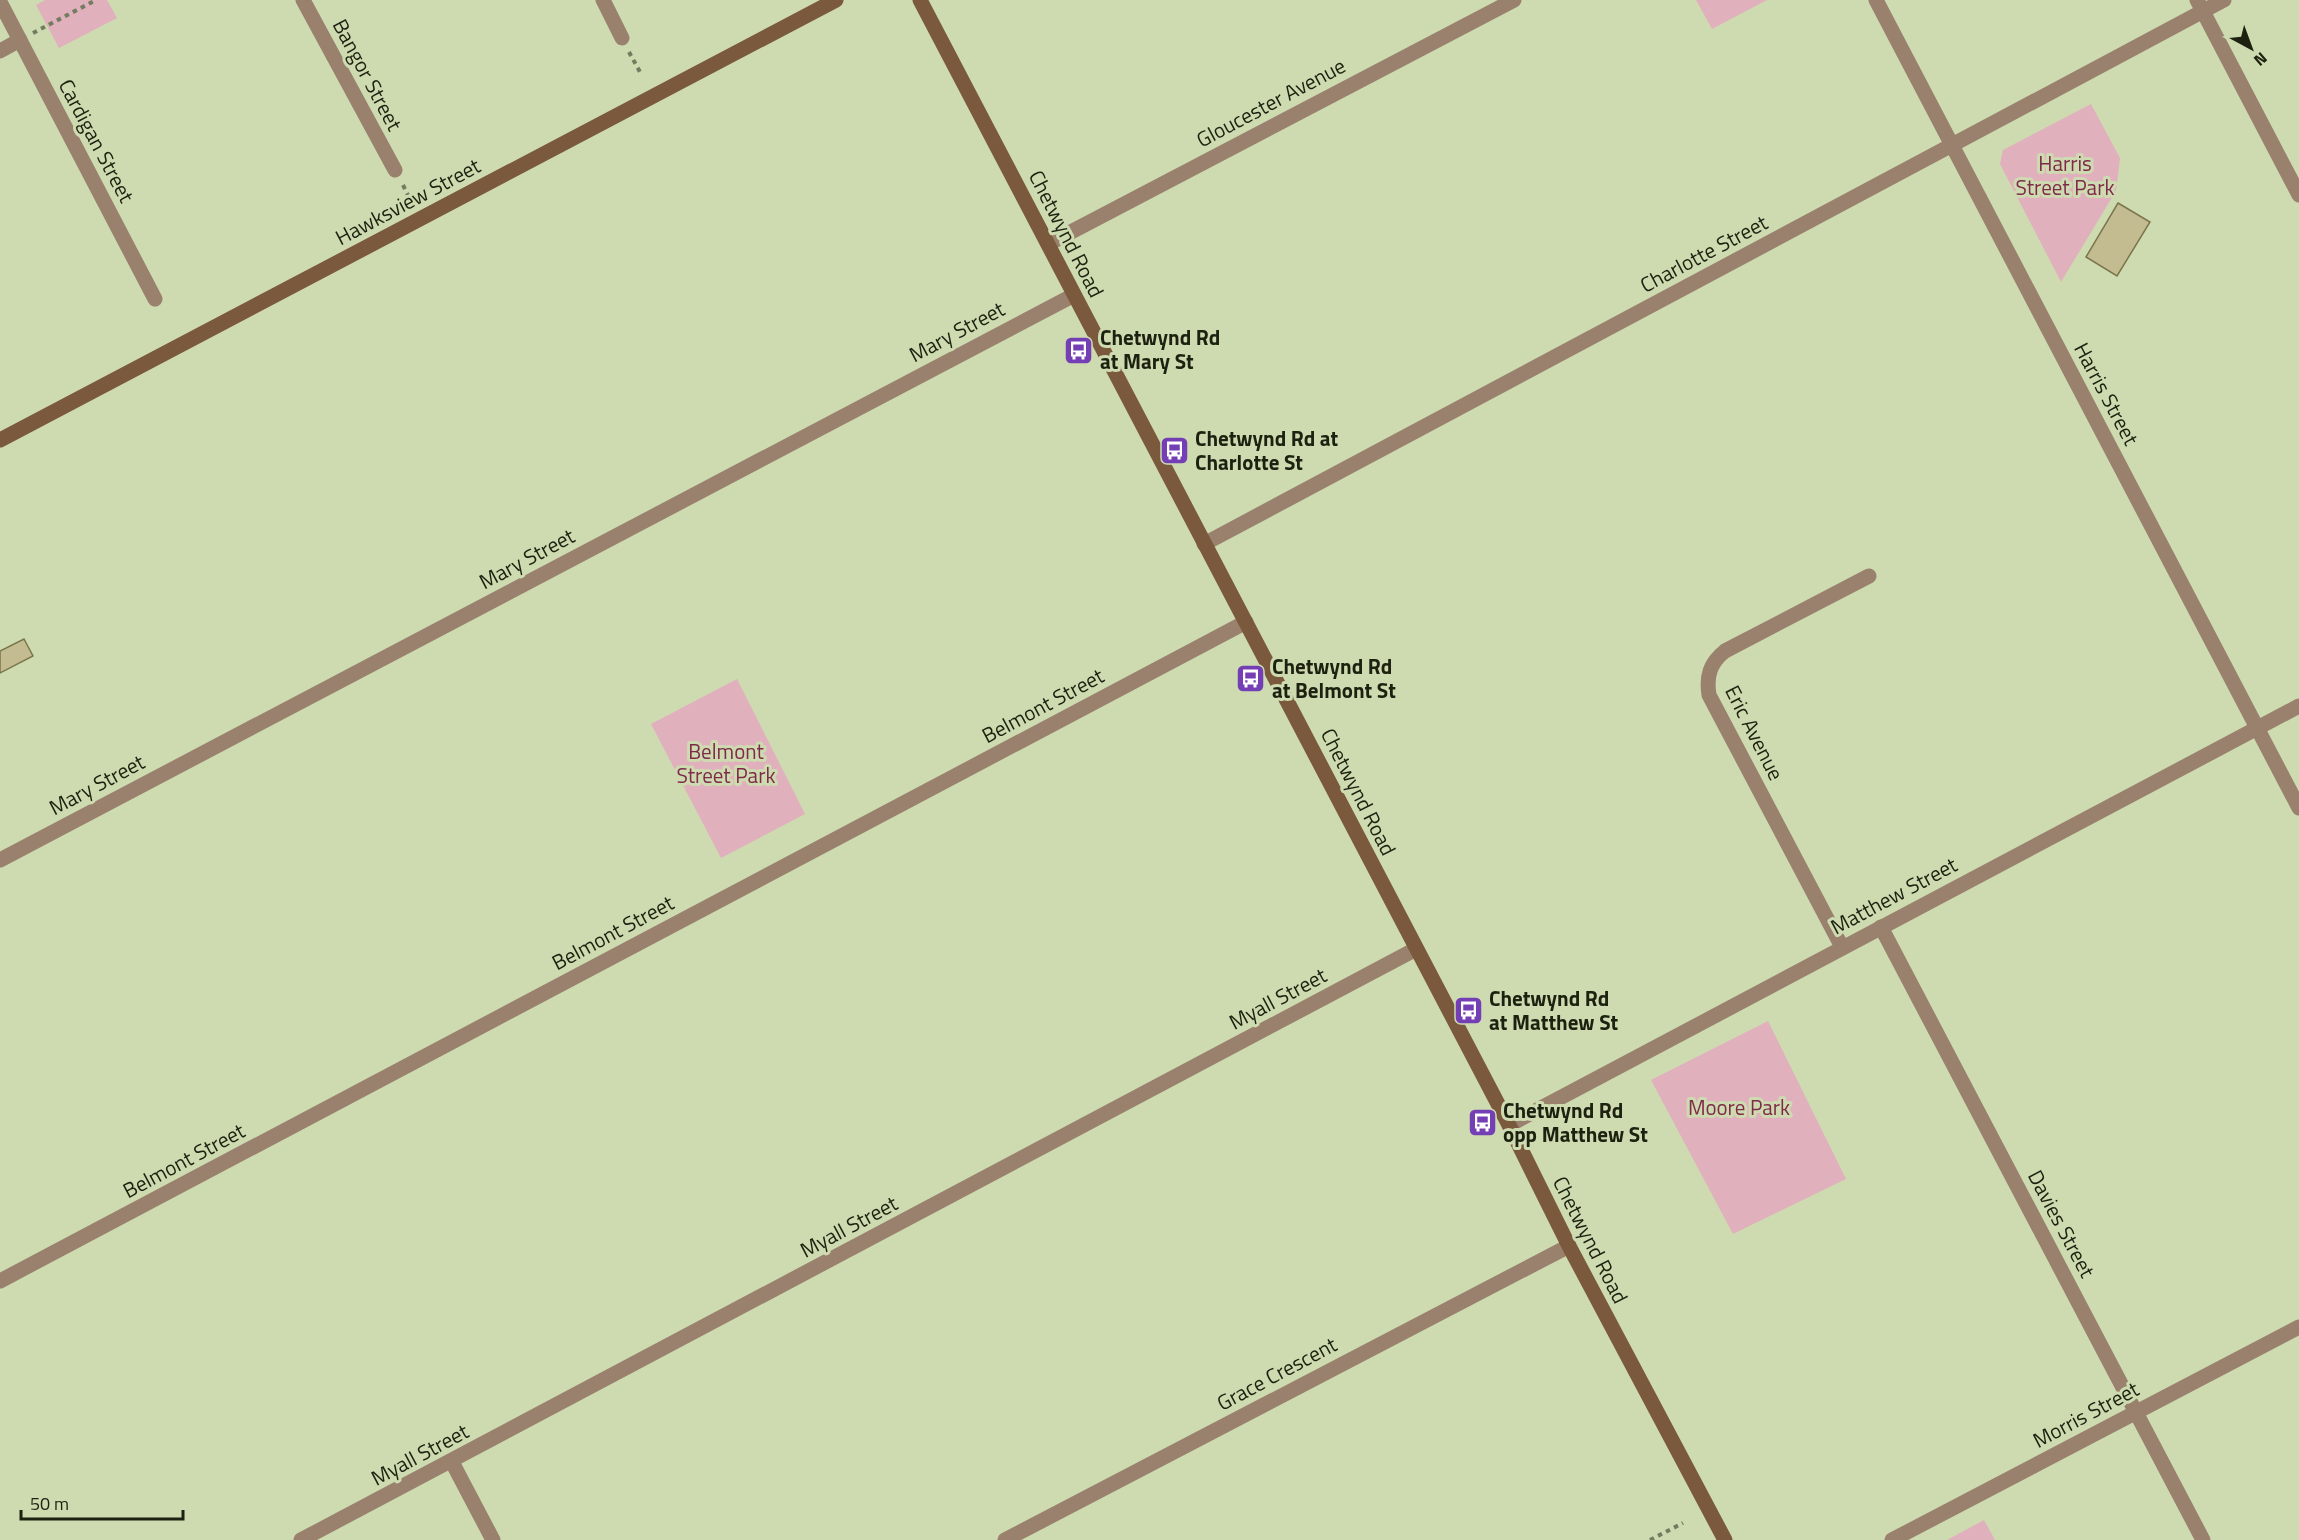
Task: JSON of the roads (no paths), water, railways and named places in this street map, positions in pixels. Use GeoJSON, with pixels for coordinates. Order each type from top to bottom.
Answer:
{"type":"FeatureCollection","features":[{"type":"Feature","properties":{"kind":"street","name":"Bangor Street"},"geometry":{"type":"LineString","coordinates":[[303,0],[395,170]]}},
{"type":"Feature","properties":{"kind":"street"},"geometry":{"type":"LineString","coordinates":[[603,0],[622,38]]}},
{"type":"Feature","properties":{"kind":"street","name":"Hawksview Street"},"geometry":{"type":"LineString","coordinates":[[0,440],[836,0]]}},
{"type":"Feature","properties":{"kind":"street","name":"Chetwynd Road"},"geometry":{"type":"LineString","coordinates":[[920,0],[1509,1125],[1569,1246],[1725,1540]]}},
{"type":"Feature","properties":{"kind":"street","name":"Gloucester Avenue"},"geometry":{"type":"LineString","coordinates":[[1048,244],[1514,0]]}},
{"type":"Feature","properties":{"kind":"street","name":"Harris Street"},"geometry":{"type":"LineString","coordinates":[[1876,0],[2299,808]]}},
{"type":"Feature","properties":{"kind":"street","name":"Charlotte Street"},"geometry":{"type":"LineString","coordinates":[[1204,544],[1952,145],[2200,6],[2224,0]]}},
{"type":"Feature","properties":{"kind":"street","name":"Cardigan Street"},"geometry":{"type":"LineString","coordinates":[[0,2],[155,299]]}},
{"type":"Feature","properties":{"kind":"street"},"geometry":{"type":"LineString","coordinates":[[2200,6],[2299,195]]}},
{"type":"Feature","properties":{"kind":"street"},"geometry":{"type":"LineString","coordinates":[[0,51],[20,40]]}},
{"type":"Feature","properties":{"kind":"street","name":"Mary Street"},"geometry":{"type":"LineString","coordinates":[[0,860],[1074,295]]}},
{"type":"Feature","properties":{"kind":"street","name":"Eric Avenue"},"geometry":{"type":"LineString","coordinates":[[1842,947],[1709,694],[1707,680],[1712,664],[1725,651],[1869,576]]}},
{"type":"Feature","properties":{"kind":"street","name":"Belmont Street"},"geometry":{"type":"LineString","coordinates":[[0,1281],[1246,622]]}},
{"type":"Feature","properties":{"kind":"street","name":"Matthew Street"},"geometry":{"type":"LineString","coordinates":[[1509,1125],[2299,706]]}},
{"type":"Feature","properties":{"kind":"street","name":"Davies Street"},"geometry":{"type":"LineString","coordinates":[[1881,927],[2203,1540]]}},
{"type":"Feature","properties":{"kind":"street","name":"Myall Street"},"geometry":{"type":"LineString","coordinates":[[301,1540],[1416,949]]}},
{"type":"Feature","properties":{"kind":"street","name":"Grace Crescent"},"geometry":{"type":"LineString","coordinates":[[1005,1540],[1569,1246]]}},
{"type":"Feature","properties":{"kind":"street","name":"Morris Street"},"geometry":{"type":"LineString","coordinates":[[1892,1540],[2299,1327]]}},
{"type":"Feature","properties":{"kind":"street"},"geometry":{"type":"LineString","coordinates":[[452,1462],[493,1540]]}},
{"type":"Feature","properties":{"kind":"place","name":"Chetwynd Rd at Mary St"},"geometry":{"type":"Point","coordinates":[1079,350]}},
{"type":"Feature","properties":{"kind":"place","name":"Chetwynd Rd at Charlotte St"},"geometry":{"type":"Point","coordinates":[1174,451]}},
{"type":"Feature","properties":{"kind":"place","name":"Chetwynd Rd at Belmont St"},"geometry":{"type":"Point","coordinates":[1251,679]}},
{"type":"Feature","properties":{"kind":"place","name":"Chetwynd Rd at Matthew St"},"geometry":{"type":"Point","coordinates":[1468,1011]}},
{"type":"Feature","properties":{"kind":"place","name":"Chetwynd Rd opp Matthew St"},"geometry":{"type":"Point","coordinates":[1482,1123]}},
{"type":"Feature","properties":{"kind":"park label","name":"Harris Street Park"},"geometry":{"type":"Point","coordinates":[2065,176]}},
{"type":"Feature","properties":{"kind":"park label","name":"Belmont Street Park"},"geometry":{"type":"Point","coordinates":[726,764]}},
{"type":"Feature","properties":{"kind":"park label","name":"Moore Park"},"geometry":{"type":"Point","coordinates":[1739,1108]}}]}
